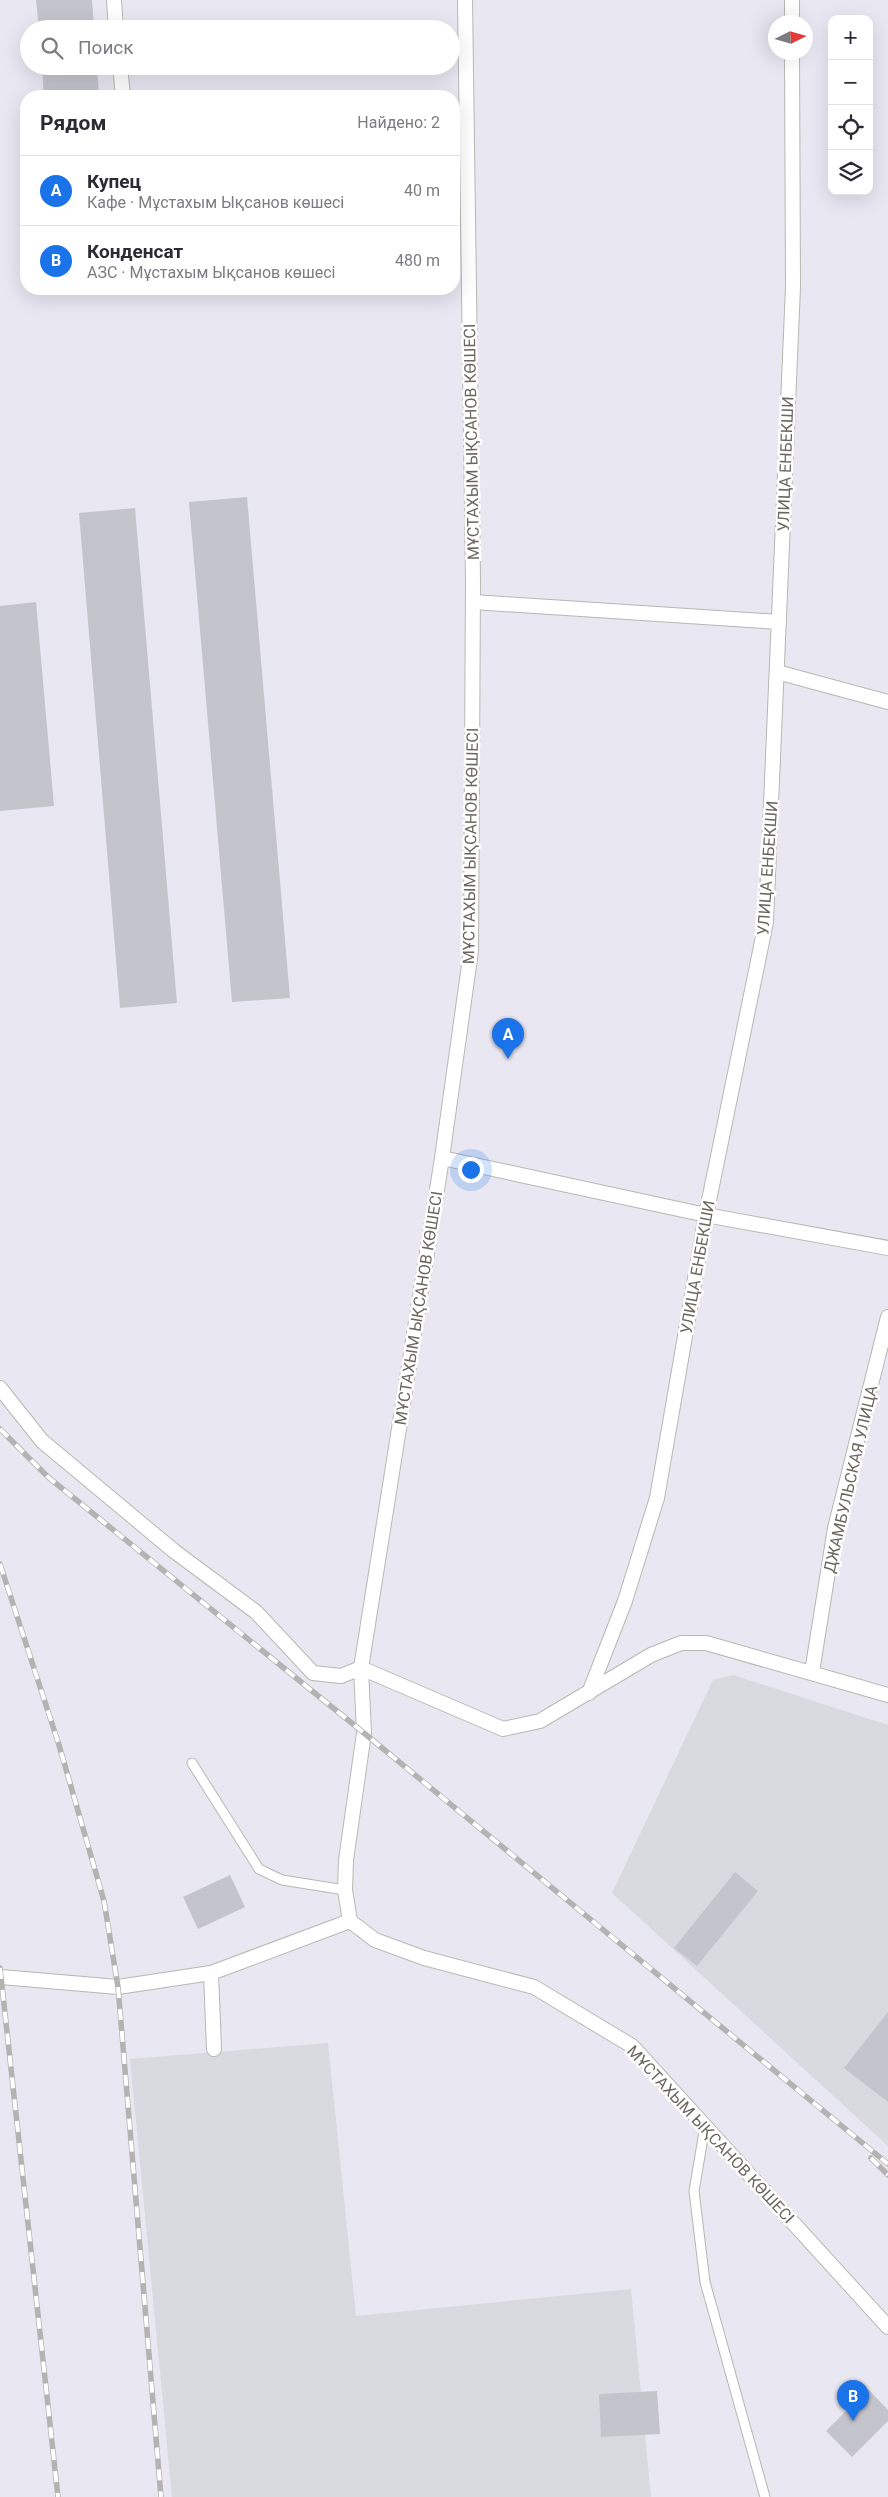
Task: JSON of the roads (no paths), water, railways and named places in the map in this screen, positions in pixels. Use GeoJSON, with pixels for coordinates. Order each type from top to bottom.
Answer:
{"type":"FeatureCollection","features":[{"type":"Feature","properties":{"kind":"street"},"geometry":{"type":"LineString","coordinates":[[114,0],[115,20]]}},
{"type":"Feature","properties":{"kind":"street","name":"МҰСТАХЫМ ЫҚСАНОВ КӨШЕСІ"},"geometry":{"type":"LineString","coordinates":[[465,0],[474,602],[471,951],[442,1158],[361,1668],[364,1733],[346,1860],[345,1890],[350,1921],[375,1940],[424,1958],[534,1987],[632,2046],[888,2327]]}},
{"type":"Feature","properties":{"kind":"street"},"geometry":{"type":"LineString","coordinates":[[792,0],[792,15]]}},
{"type":"Feature","properties":{"kind":"street","name":"УЛИЦА ЕНБЕКШИ"},"geometry":{"type":"LineString","coordinates":[[589,1693],[625,1602],[657,1498],[706,1215],[766,922],[793,287],[792,60]]}},
{"type":"Feature","properties":{"kind":"street"},"geometry":{"type":"LineString","coordinates":[[121,75],[123,90]]}},
{"type":"Feature","properties":{"kind":"street"},"geometry":{"type":"LineString","coordinates":[[474,602],[779,622]]}},
{"type":"Feature","properties":{"kind":"street"},"geometry":{"type":"LineString","coordinates":[[777,672],[888,702]]}},
{"type":"Feature","properties":{"kind":"street"},"geometry":{"type":"LineString","coordinates":[[442,1158],[706,1215],[888,1248]]}},
{"type":"Feature","properties":{"kind":"street","name":"ДЖАМБУЛЬСКАЯ УЛИЦА"},"geometry":{"type":"LineString","coordinates":[[812,1672],[835,1528],[888,1317]]}},
{"type":"Feature","properties":{"kind":"street"},"geometry":{"type":"LineString","coordinates":[[0,1388],[42,1441],[174,1551],[256,1612],[314,1673],[341,1676],[361,1668],[503,1729],[540,1721],[651,1655],[681,1643],[706,1643],[888,1695]]}},
{"type":"Feature","properties":{"kind":"street"},"geometry":{"type":"LineString","coordinates":[[1,1977],[118,1987],[211,1973],[350,1921]]}},
{"type":"Feature","properties":{"kind":"street"},"geometry":{"type":"LineString","coordinates":[[211,1973],[214,2049]]}},
{"type":"Feature","properties":{"kind":"lane"},"geometry":{"type":"LineString","coordinates":[[192,1763],[259,1869],[282,1880],[345,1890]]}},
{"type":"Feature","properties":{"kind":"lane"},"geometry":{"type":"LineString","coordinates":[[705,2126],[694,2191],[705,2282],[765,2497]]}},
{"type":"Feature","properties":{"kind":"railway"},"geometry":{"type":"LineString","coordinates":[[0,1429],[48,1477],[364,1733],[888,2164]]}},
{"type":"Feature","properties":{"kind":"railway"},"geometry":{"type":"LineString","coordinates":[[0,1564],[59,1745],[104,1901],[118,1987],[161,2497]]}},
{"type":"Feature","properties":{"kind":"railway"},"geometry":{"type":"LineString","coordinates":[[0,1968],[58,2497]]}},
{"type":"Feature","properties":{"kind":"railway"},"geometry":{"type":"LineString","coordinates":[[871,2158],[888,2175]]}},
{"type":"Feature","properties":{"kind":"place","name":"Купец"},"geometry":{"type":"Point","coordinates":[508,1059]}},
{"type":"Feature","properties":{"kind":"place","name":"Конденсат"},"geometry":{"type":"Point","coordinates":[853,2421]}}]}
